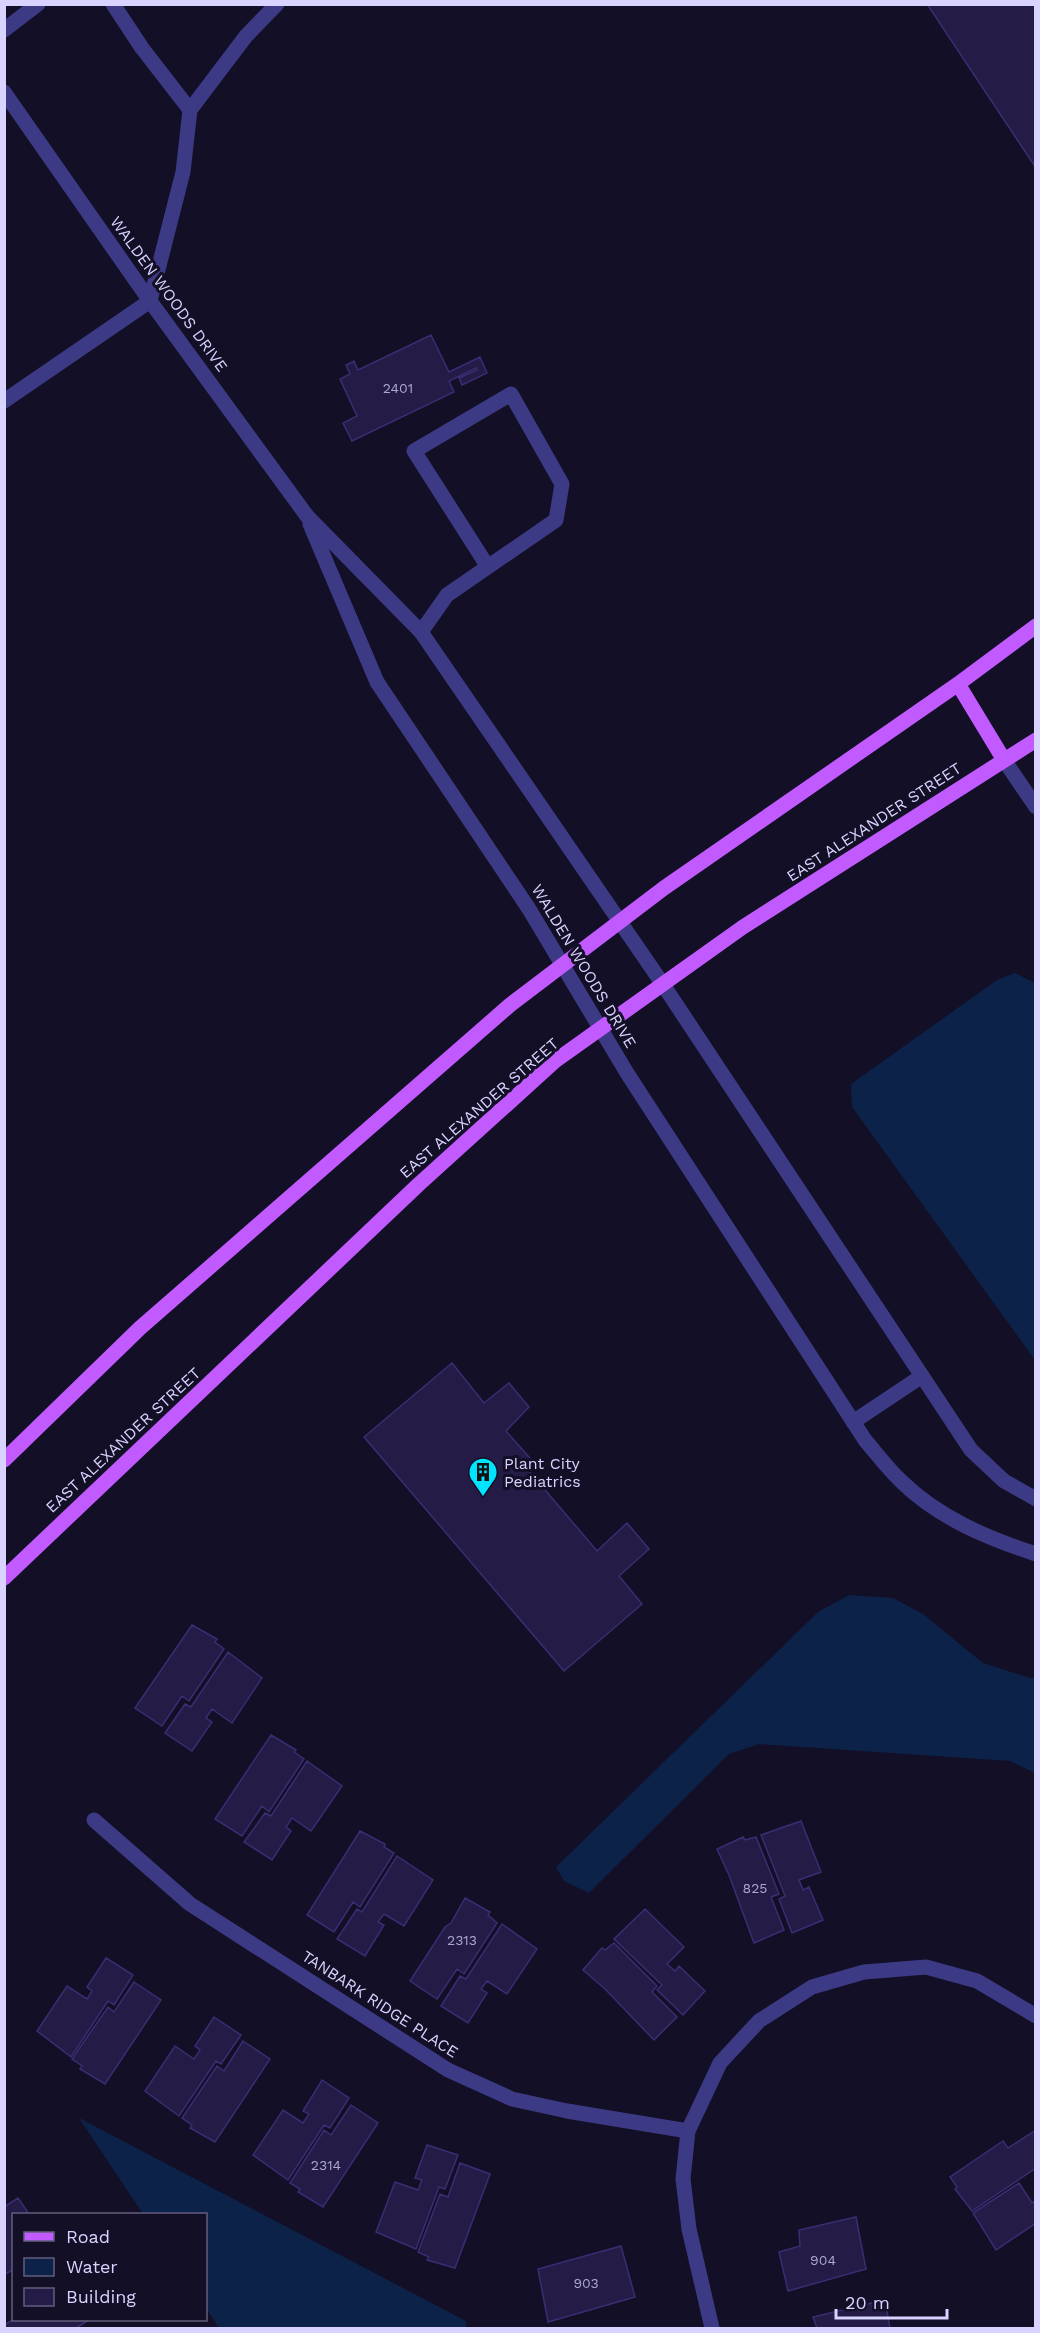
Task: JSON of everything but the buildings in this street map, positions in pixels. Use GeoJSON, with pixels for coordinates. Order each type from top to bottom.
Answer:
{"type":"FeatureCollection","features":[{"type":"Feature","properties":{"kind":"main road"},"geometry":{"type":"LineString","coordinates":[[4,1461],[140,1328],[510,1005],[664,888],[958,684],[1035,626]]}},
{"type":"Feature","properties":{"kind":"main road"},"geometry":{"type":"LineString","coordinates":[[958,684],[1004,760]]}},
{"type":"Feature","properties":{"kind":"main road","name":"EAST ALEXANDER STREET"},"geometry":{"type":"LineString","coordinates":[[4,1578],[418,1185],[555,1061],[743,927],[1035,740]]}},
{"type":"Feature","properties":{"kind":"street"},"geometry":{"type":"LineString","coordinates":[[4,30],[39,4]]}},
{"type":"Feature","properties":{"kind":"street"},"geometry":{"type":"LineString","coordinates":[[113,4],[142,48],[190,110]]}},
{"type":"Feature","properties":{"kind":"street"},"geometry":{"type":"LineString","coordinates":[[4,401],[150,301],[183,172],[190,110],[246,36],[277,4]]}},
{"type":"Feature","properties":{"kind":"street","name":"WALDEN WOODS DRIVE"},"geometry":{"type":"LineString","coordinates":[[4,92],[150,301],[307,516],[421,632],[662,983],[971,1450],[1004,1481],[1035,1499]]}},
{"type":"Feature","properties":{"kind":"street"},"geometry":{"type":"LineString","coordinates":[[421,632],[447,595],[488,567],[555,520],[562,483],[511,394],[414,451],[488,567]]}},
{"type":"Feature","properties":{"kind":"street","name":"WALDEN WOODS DRIVE"},"geometry":{"type":"LineString","coordinates":[[307,516],[377,682],[529,909],[627,1072],[865,1440],[902,1482],[947,1517],[1000,1543],[1035,1554]]}},
{"type":"Feature","properties":{"kind":"street"},"geometry":{"type":"LineString","coordinates":[[1004,760],[1035,807]]}},
{"type":"Feature","properties":{"kind":"street"},"geometry":{"type":"LineString","coordinates":[[854,1422],[922,1376]]}},
{"type":"Feature","properties":{"kind":"street","name":"TANBARK RIDGE PLACE"},"geometry":{"type":"LineString","coordinates":[[94,1820],[190,1904],[448,2070],[512,2099],[688,2132]]}},
{"type":"Feature","properties":{"kind":"street"},"geometry":{"type":"LineString","coordinates":[[712,2328],[689,2229],[683,2179],[688,2132],[720,2063],[759,2021],[812,1988],[864,1972],[926,1967],[976,1981],[1035,2016]]}},
{"type":"Feature","properties":{"kind":"water"},"geometry":{"type":"Polygon","coordinates":[[[1015,973],[1035,983],[1035,1360],[852,1107],[851,1084],[997,980],[1015,973]]]}},
{"type":"Feature","properties":{"kind":"water"},"geometry":{"type":"Polygon","coordinates":[[[849,1595],[893,1598],[923,1614],[983,1663],[1035,1678],[1035,1773],[1010,1761],[759,1744],[729,1754],[589,1893],[564,1881],[556,1867],[818,1612],[849,1595]]]}},
{"type":"Feature","properties":{"kind":"water"},"geometry":{"type":"Polygon","coordinates":[[[79,2118],[466,2321],[467,2328],[219,2328],[207,2310],[207,2213],[142,2213],[79,2118]]]}},
{"type":"Feature","properties":{"kind":"place","name":"Plant City Pediatrics"},"geometry":{"type":"Point","coordinates":[483,1498]}}]}
